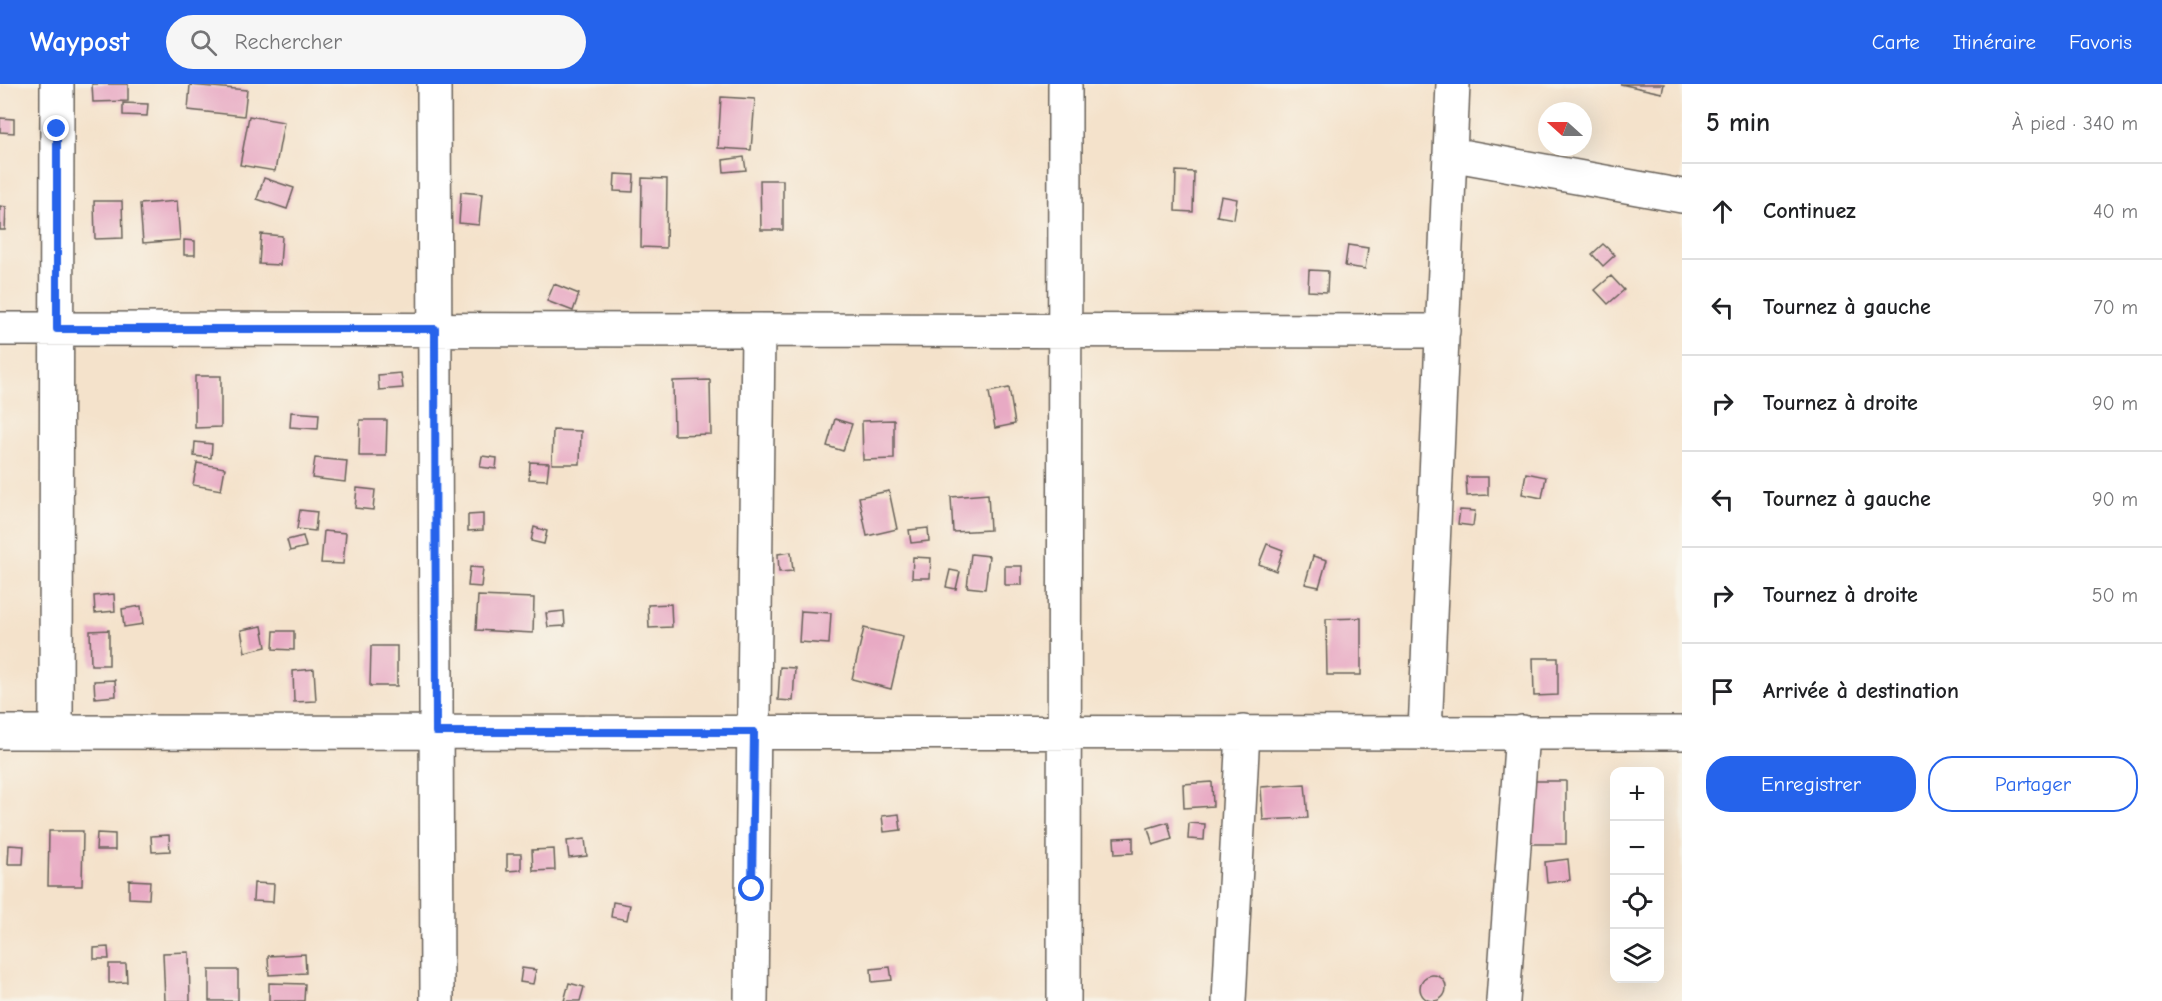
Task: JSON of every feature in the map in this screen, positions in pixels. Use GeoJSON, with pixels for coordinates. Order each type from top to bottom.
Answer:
{"type":"FeatureCollection","features":[{"type":"Feature","properties":{"kind":"street"},"geometry":{"type":"LineString","coordinates":[[56,732],[57,84]]}},
{"type":"Feature","properties":{"kind":"street"},"geometry":{"type":"LineString","coordinates":[[434,84],[437,1001]]}},
{"type":"Feature","properties":{"kind":"street"},"geometry":{"type":"LineString","coordinates":[[1064,1001],[1065,84]]}},
{"type":"Feature","properties":{"kind":"street"},"geometry":{"type":"LineString","coordinates":[[1425,732],[1453,84]]}},
{"type":"Feature","properties":{"kind":"street"},"geometry":{"type":"LineString","coordinates":[[1450,154],[1682,196]]}},
{"type":"Feature","properties":{"kind":"street"},"geometry":{"type":"LineString","coordinates":[[0,329],[1443,331]]}},
{"type":"Feature","properties":{"kind":"street"},"geometry":{"type":"LineString","coordinates":[[752,1001],[758,330]]}},
{"type":"Feature","properties":{"kind":"street"},"geometry":{"type":"LineString","coordinates":[[0,732],[1682,733]]}},
{"type":"Feature","properties":{"kind":"street"},"geometry":{"type":"LineString","coordinates":[[1229,1001],[1243,732]]}},
{"type":"Feature","properties":{"kind":"street"},"geometry":{"type":"LineString","coordinates":[[1503,1001],[1522,732]]}},
{"type":"Feature","properties":{"kind":"building"},"geometry":{"type":"Polygon","coordinates":[[[92,84],[128,84],[128,101],[93,102],[92,84]]]}},
{"type":"Feature","properties":{"kind":"building"},"geometry":{"type":"Polygon","coordinates":[[[1620,84],[1664,84],[1662,93],[1620,84]]]}},
{"type":"Feature","properties":{"kind":"building"},"geometry":{"type":"Polygon","coordinates":[[[190,85],[247,90],[244,116],[188,110],[190,85]]]}},
{"type":"Feature","properties":{"kind":"building"},"geometry":{"type":"Polygon","coordinates":[[[721,97],[755,99],[751,150],[718,148],[721,97]]]}},
{"type":"Feature","properties":{"kind":"building"},"geometry":{"type":"Polygon","coordinates":[[[123,103],[148,104],[147,116],[123,115],[123,103]]]}},
{"type":"Feature","properties":{"kind":"building"},"geometry":{"type":"Polygon","coordinates":[[[249,116],[284,122],[275,171],[240,165],[249,116]]]}},
{"type":"Feature","properties":{"kind":"building"},"geometry":{"type":"Polygon","coordinates":[[[0,118],[14,119],[14,133],[0,132],[0,118]]]}},
{"type":"Feature","properties":{"kind":"building"},"geometry":{"type":"Polygon","coordinates":[[[744,157],[746,170],[724,172],[723,160],[744,157]]]}},
{"type":"Feature","properties":{"kind":"building"},"geometry":{"type":"Polygon","coordinates":[[[1176,171],[1194,172],[1193,212],[1175,211],[1176,171]]]}},
{"type":"Feature","properties":{"kind":"building"},"geometry":{"type":"Polygon","coordinates":[[[615,174],[634,175],[633,192],[614,191],[615,174]]]}},
{"type":"Feature","properties":{"kind":"building"},"geometry":{"type":"Polygon","coordinates":[[[264,178],[294,188],[287,209],[257,199],[264,178]]]}},
{"type":"Feature","properties":{"kind":"building"},"geometry":{"type":"Polygon","coordinates":[[[642,178],[667,179],[666,248],[641,247],[642,178]]]}},
{"type":"Feature","properties":{"kind":"building"},"geometry":{"type":"Polygon","coordinates":[[[760,180],[783,180],[783,230],[761,230],[760,180]]]}},
{"type":"Feature","properties":{"kind":"building"},"geometry":{"type":"Polygon","coordinates":[[[461,192],[482,194],[479,225],[459,223],[461,192]]]}},
{"type":"Feature","properties":{"kind":"building"},"geometry":{"type":"Polygon","coordinates":[[[1221,196],[1237,199],[1234,219],[1217,216],[1221,196]]]}},
{"type":"Feature","properties":{"kind":"building"},"geometry":{"type":"Polygon","coordinates":[[[94,201],[122,201],[123,238],[95,239],[94,201]]]}},
{"type":"Feature","properties":{"kind":"building"},"geometry":{"type":"Polygon","coordinates":[[[177,201],[180,240],[143,243],[140,204],[177,201]]]}},
{"type":"Feature","properties":{"kind":"building"},"geometry":{"type":"Polygon","coordinates":[[[0,206],[6,207],[5,230],[0,230],[0,206]]]}},
{"type":"Feature","properties":{"kind":"building"},"geometry":{"type":"Polygon","coordinates":[[[261,234],[282,236],[280,265],[259,264],[261,234]]]}},
{"type":"Feature","properties":{"kind":"building"},"geometry":{"type":"Polygon","coordinates":[[[184,240],[195,241],[195,255],[184,255],[184,240]]]}},
{"type":"Feature","properties":{"kind":"building"},"geometry":{"type":"Polygon","coordinates":[[[1603,244],[1615,255],[1603,266],[1592,254],[1603,244]]]}},
{"type":"Feature","properties":{"kind":"building"},"geometry":{"type":"Polygon","coordinates":[[[1348,245],[1368,248],[1365,269],[1345,266],[1348,245]]]}},
{"type":"Feature","properties":{"kind":"building"},"geometry":{"type":"Polygon","coordinates":[[[1309,270],[1328,271],[1327,292],[1308,291],[1309,270]]]}},
{"type":"Feature","properties":{"kind":"building"},"geometry":{"type":"Polygon","coordinates":[[[1611,276],[1624,290],[1608,304],[1595,290],[1611,276]]]}},
{"type":"Feature","properties":{"kind":"building"},"geometry":{"type":"Polygon","coordinates":[[[554,284],[579,294],[573,311],[547,301],[554,284]]]}},
{"type":"Feature","properties":{"kind":"building"},"geometry":{"type":"Polygon","coordinates":[[[401,373],[403,388],[379,390],[378,375],[401,373]]]}},
{"type":"Feature","properties":{"kind":"building"},"geometry":{"type":"Polygon","coordinates":[[[195,376],[221,376],[221,427],[195,428],[195,376]]]}},
{"type":"Feature","properties":{"kind":"building"},"geometry":{"type":"Polygon","coordinates":[[[710,380],[711,434],[674,435],[673,381],[710,380]]]}},
{"type":"Feature","properties":{"kind":"building"},"geometry":{"type":"Polygon","coordinates":[[[1009,388],[1015,424],[995,428],[989,392],[1009,388]]]}},
{"type":"Feature","properties":{"kind":"building"},"geometry":{"type":"Polygon","coordinates":[[[291,412],[319,414],[318,429],[290,427],[291,412]]]}},
{"type":"Feature","properties":{"kind":"building"},"geometry":{"type":"Polygon","coordinates":[[[835,419],[852,424],[843,451],[827,446],[835,419]]]}},
{"type":"Feature","properties":{"kind":"building"},"geometry":{"type":"Polygon","coordinates":[[[360,420],[387,420],[386,456],[359,456],[360,420]]]}},
{"type":"Feature","properties":{"kind":"building"},"geometry":{"type":"Polygon","coordinates":[[[894,420],[894,459],[863,460],[862,421],[894,420]]]}},
{"type":"Feature","properties":{"kind":"building"},"geometry":{"type":"Polygon","coordinates":[[[553,430],[581,431],[580,464],[552,464],[553,430]]]}},
{"type":"Feature","properties":{"kind":"building"},"geometry":{"type":"Polygon","coordinates":[[[195,442],[212,444],[211,458],[194,456],[195,442]]]}},
{"type":"Feature","properties":{"kind":"building"},"geometry":{"type":"Polygon","coordinates":[[[482,456],[497,458],[496,469],[480,467],[482,456]]]}},
{"type":"Feature","properties":{"kind":"building"},"geometry":{"type":"Polygon","coordinates":[[[315,458],[347,461],[345,482],[312,478],[315,458]]]}},
{"type":"Feature","properties":{"kind":"building"},"geometry":{"type":"Polygon","coordinates":[[[530,462],[549,463],[547,480],[529,479],[530,462]]]}},
{"type":"Feature","properties":{"kind":"building"},"geometry":{"type":"Polygon","coordinates":[[[197,463],[225,468],[221,490],[193,485],[197,463]]]}},
{"type":"Feature","properties":{"kind":"building"},"geometry":{"type":"Polygon","coordinates":[[[1526,473],[1546,477],[1542,498],[1522,494],[1526,473]]]}},
{"type":"Feature","properties":{"kind":"building"},"geometry":{"type":"Polygon","coordinates":[[[1466,477],[1488,477],[1488,495],[1467,496],[1466,477]]]}},
{"type":"Feature","properties":{"kind":"building"},"geometry":{"type":"Polygon","coordinates":[[[357,488],[375,490],[373,510],[355,508],[357,488]]]}},
{"type":"Feature","properties":{"kind":"building"},"geometry":{"type":"Polygon","coordinates":[[[889,491],[897,529],[867,536],[859,497],[889,491]]]}},
{"type":"Feature","properties":{"kind":"building"},"geometry":{"type":"Polygon","coordinates":[[[988,494],[990,530],[953,532],[951,497],[988,494]]]}},
{"type":"Feature","properties":{"kind":"building"},"geometry":{"type":"Polygon","coordinates":[[[300,510],[317,512],[315,531],[297,529],[300,510]]]}},
{"type":"Feature","properties":{"kind":"building"},"geometry":{"type":"Polygon","coordinates":[[[1460,510],[1475,511],[1473,526],[1458,524],[1460,510]]]}},
{"type":"Feature","properties":{"kind":"building"},"geometry":{"type":"Polygon","coordinates":[[[483,514],[483,530],[468,531],[468,515],[483,514]]]}},
{"type":"Feature","properties":{"kind":"building"},"geometry":{"type":"Polygon","coordinates":[[[534,527],[547,531],[544,544],[531,541],[534,527]]]}},
{"type":"Feature","properties":{"kind":"building"},"geometry":{"type":"Polygon","coordinates":[[[928,528],[929,541],[911,543],[909,530],[928,528]]]}},
{"type":"Feature","properties":{"kind":"building"},"geometry":{"type":"Polygon","coordinates":[[[324,531],[346,533],[343,564],[321,563],[324,531]]]}},
{"type":"Feature","properties":{"kind":"building"},"geometry":{"type":"Polygon","coordinates":[[[303,536],[306,547],[290,551],[287,540],[303,536]]]}},
{"type":"Feature","properties":{"kind":"building"},"geometry":{"type":"Polygon","coordinates":[[[1267,544],[1283,550],[1276,571],[1259,564],[1267,544]]]}},
{"type":"Feature","properties":{"kind":"building"},"geometry":{"type":"Polygon","coordinates":[[[791,552],[793,571],[779,572],[778,554],[791,552]]]}},
{"type":"Feature","properties":{"kind":"building"},"geometry":{"type":"Polygon","coordinates":[[[971,554],[989,556],[985,589],[967,587],[971,554]]]}},
{"type":"Feature","properties":{"kind":"building"},"geometry":{"type":"Polygon","coordinates":[[[1313,556],[1327,560],[1319,587],[1305,584],[1313,556]]]}},
{"type":"Feature","properties":{"kind":"building"},"geometry":{"type":"Polygon","coordinates":[[[913,557],[931,558],[930,578],[912,578],[913,557]]]}},
{"type":"Feature","properties":{"kind":"building"},"geometry":{"type":"Polygon","coordinates":[[[1005,566],[1022,566],[1022,585],[1005,585],[1005,566]]]}},
{"type":"Feature","properties":{"kind":"building"},"geometry":{"type":"Polygon","coordinates":[[[470,567],[483,568],[481,587],[468,586],[470,567]]]}},
{"type":"Feature","properties":{"kind":"building"},"geometry":{"type":"Polygon","coordinates":[[[950,570],[960,572],[956,589],[946,587],[950,570]]]}},
{"type":"Feature","properties":{"kind":"building"},"geometry":{"type":"Polygon","coordinates":[[[114,594],[115,611],[95,613],[94,596],[114,594]]]}},
{"type":"Feature","properties":{"kind":"building"},"geometry":{"type":"Polygon","coordinates":[[[478,596],[534,598],[533,633],[476,630],[478,596]]]}},
{"type":"Feature","properties":{"kind":"building"},"geometry":{"type":"Polygon","coordinates":[[[671,604],[672,627],[649,628],[648,605],[671,604]]]}},
{"type":"Feature","properties":{"kind":"building"},"geometry":{"type":"Polygon","coordinates":[[[141,606],[143,624],[124,627],[122,609],[141,606]]]}},
{"type":"Feature","properties":{"kind":"building"},"geometry":{"type":"Polygon","coordinates":[[[564,611],[565,626],[548,627],[546,613],[564,611]]]}},
{"type":"Feature","properties":{"kind":"building"},"geometry":{"type":"Polygon","coordinates":[[[801,611],[831,613],[829,644],[799,642],[801,611]]]}},
{"type":"Feature","properties":{"kind":"building"},"geometry":{"type":"Polygon","coordinates":[[[1361,618],[1361,675],[1327,675],[1326,619],[1361,618]]]}},
{"type":"Feature","properties":{"kind":"building"},"geometry":{"type":"Polygon","coordinates":[[[262,626],[266,647],[245,652],[241,630],[262,626]]]}},
{"type":"Feature","properties":{"kind":"building"},"geometry":{"type":"Polygon","coordinates":[[[864,628],[903,637],[891,689],[852,679],[864,628]]]}},
{"type":"Feature","properties":{"kind":"building"},"geometry":{"type":"Polygon","coordinates":[[[109,630],[109,665],[91,665],[90,631],[109,630]]]}},
{"type":"Feature","properties":{"kind":"building"},"geometry":{"type":"Polygon","coordinates":[[[274,631],[294,631],[294,650],[273,649],[274,631]]]}},
{"type":"Feature","properties":{"kind":"building"},"geometry":{"type":"Polygon","coordinates":[[[371,646],[397,646],[397,686],[370,686],[371,646]]]}},
{"type":"Feature","properties":{"kind":"building"},"geometry":{"type":"Polygon","coordinates":[[[1533,658],[1558,658],[1558,695],[1534,696],[1533,658]]]}},
{"type":"Feature","properties":{"kind":"building"},"geometry":{"type":"Polygon","coordinates":[[[780,667],[795,668],[793,701],[778,700],[780,667]]]}},
{"type":"Feature","properties":{"kind":"building"},"geometry":{"type":"Polygon","coordinates":[[[314,669],[316,701],[294,702],[293,671],[314,669]]]}},
{"type":"Feature","properties":{"kind":"building"},"geometry":{"type":"Polygon","coordinates":[[[115,680],[116,696],[95,698],[94,681],[115,680]]]}},
{"type":"Feature","properties":{"kind":"building"},"geometry":{"type":"Polygon","coordinates":[[[1526,781],[1566,781],[1566,844],[1525,844],[1526,781]]]}},
{"type":"Feature","properties":{"kind":"building"},"geometry":{"type":"Polygon","coordinates":[[[1212,782],[1213,806],[1184,808],[1183,784],[1212,782]]]}},
{"type":"Feature","properties":{"kind":"building"},"geometry":{"type":"Polygon","coordinates":[[[1305,784],[1308,818],[1263,820],[1261,787],[1305,784]]]}},
{"type":"Feature","properties":{"kind":"building"},"geometry":{"type":"Polygon","coordinates":[[[899,814],[901,830],[884,832],[882,816],[899,814]]]}},
{"type":"Feature","properties":{"kind":"building"},"geometry":{"type":"Polygon","coordinates":[[[1168,822],[1172,839],[1153,845],[1148,828],[1168,822]]]}},
{"type":"Feature","properties":{"kind":"building"},"geometry":{"type":"Polygon","coordinates":[[[1189,823],[1205,824],[1204,840],[1188,839],[1189,823]]]}},
{"type":"Feature","properties":{"kind":"building"},"geometry":{"type":"Polygon","coordinates":[[[49,831],[83,831],[82,886],[48,886],[49,831]]]}},
{"type":"Feature","properties":{"kind":"building"},"geometry":{"type":"Polygon","coordinates":[[[97,833],[115,834],[115,850],[96,850],[97,833]]]}},
{"type":"Feature","properties":{"kind":"building"},"geometry":{"type":"Polygon","coordinates":[[[169,835],[170,851],[152,852],[151,836],[169,835]]]}},
{"type":"Feature","properties":{"kind":"building"},"geometry":{"type":"Polygon","coordinates":[[[1133,837],[1133,853],[1115,854],[1114,838],[1133,837]]]}},
{"type":"Feature","properties":{"kind":"building"},"geometry":{"type":"Polygon","coordinates":[[[585,839],[587,856],[569,858],[567,841],[585,839]]]}},
{"type":"Feature","properties":{"kind":"building"},"geometry":{"type":"Polygon","coordinates":[[[9,845],[24,846],[23,864],[8,864],[9,845]]]}},
{"type":"Feature","properties":{"kind":"building"},"geometry":{"type":"Polygon","coordinates":[[[554,849],[555,870],[533,871],[532,850],[554,849]]]}},
{"type":"Feature","properties":{"kind":"building"},"geometry":{"type":"Polygon","coordinates":[[[507,854],[521,854],[521,870],[507,871],[507,854]]]}},
{"type":"Feature","properties":{"kind":"building"},"geometry":{"type":"Polygon","coordinates":[[[1568,859],[1570,880],[1547,883],[1545,862],[1568,859]]]}},
{"type":"Feature","properties":{"kind":"building"},"geometry":{"type":"Polygon","coordinates":[[[129,880],[150,881],[149,899],[129,898],[129,880]]]}},
{"type":"Feature","properties":{"kind":"building"},"geometry":{"type":"Polygon","coordinates":[[[254,883],[274,884],[273,902],[253,901],[254,883]]]}},
{"type":"Feature","properties":{"kind":"building"},"geometry":{"type":"Polygon","coordinates":[[[613,902],[630,905],[627,920],[611,917],[613,902]]]}},
{"type":"Feature","properties":{"kind":"building"},"geometry":{"type":"Polygon","coordinates":[[[108,947],[109,959],[94,959],[94,948],[108,947]]]}},
{"type":"Feature","properties":{"kind":"building"},"geometry":{"type":"Polygon","coordinates":[[[189,952],[190,1001],[165,1001],[163,953],[189,952]]]}},
{"type":"Feature","properties":{"kind":"building"},"geometry":{"type":"Polygon","coordinates":[[[305,954],[306,973],[269,975],[268,956],[305,954]]]}},
{"type":"Feature","properties":{"kind":"building"},"geometry":{"type":"Polygon","coordinates":[[[109,964],[126,964],[127,982],[109,983],[109,964]]]}},
{"type":"Feature","properties":{"kind":"building"},"geometry":{"type":"Polygon","coordinates":[[[890,967],[892,980],[872,982],[871,969],[890,967]]]}},
{"type":"Feature","properties":{"kind":"building"},"geometry":{"type":"Polygon","coordinates":[[[522,968],[536,970],[533,984],[520,982],[522,968]]]}},
{"type":"Feature","properties":{"kind":"building"},"geometry":{"type":"Polygon","coordinates":[[[209,970],[238,970],[238,1001],[209,1001],[209,970]]]}},
{"type":"Feature","properties":{"kind":"building"},"geometry":{"type":"Polygon","coordinates":[[[1433,975],[1442,979],[1446,988],[1442,997],[1433,1001],[1424,997],[1420,988],[1424,979],[1433,975]]]}},
{"type":"Feature","properties":{"kind":"building"},"geometry":{"type":"Polygon","coordinates":[[[269,983],[305,984],[304,1001],[269,1001],[269,983]]]}},
{"type":"Feature","properties":{"kind":"building"},"geometry":{"type":"Polygon","coordinates":[[[569,983],[584,987],[580,1001],[564,1001],[569,983]]]}},
{"type":"Feature","properties":{"kind":"route"},"geometry":{"type":"LineString","coordinates":[[57,129],[57,329],[435,329],[436,732],[754,732],[752,889]]}}]}
